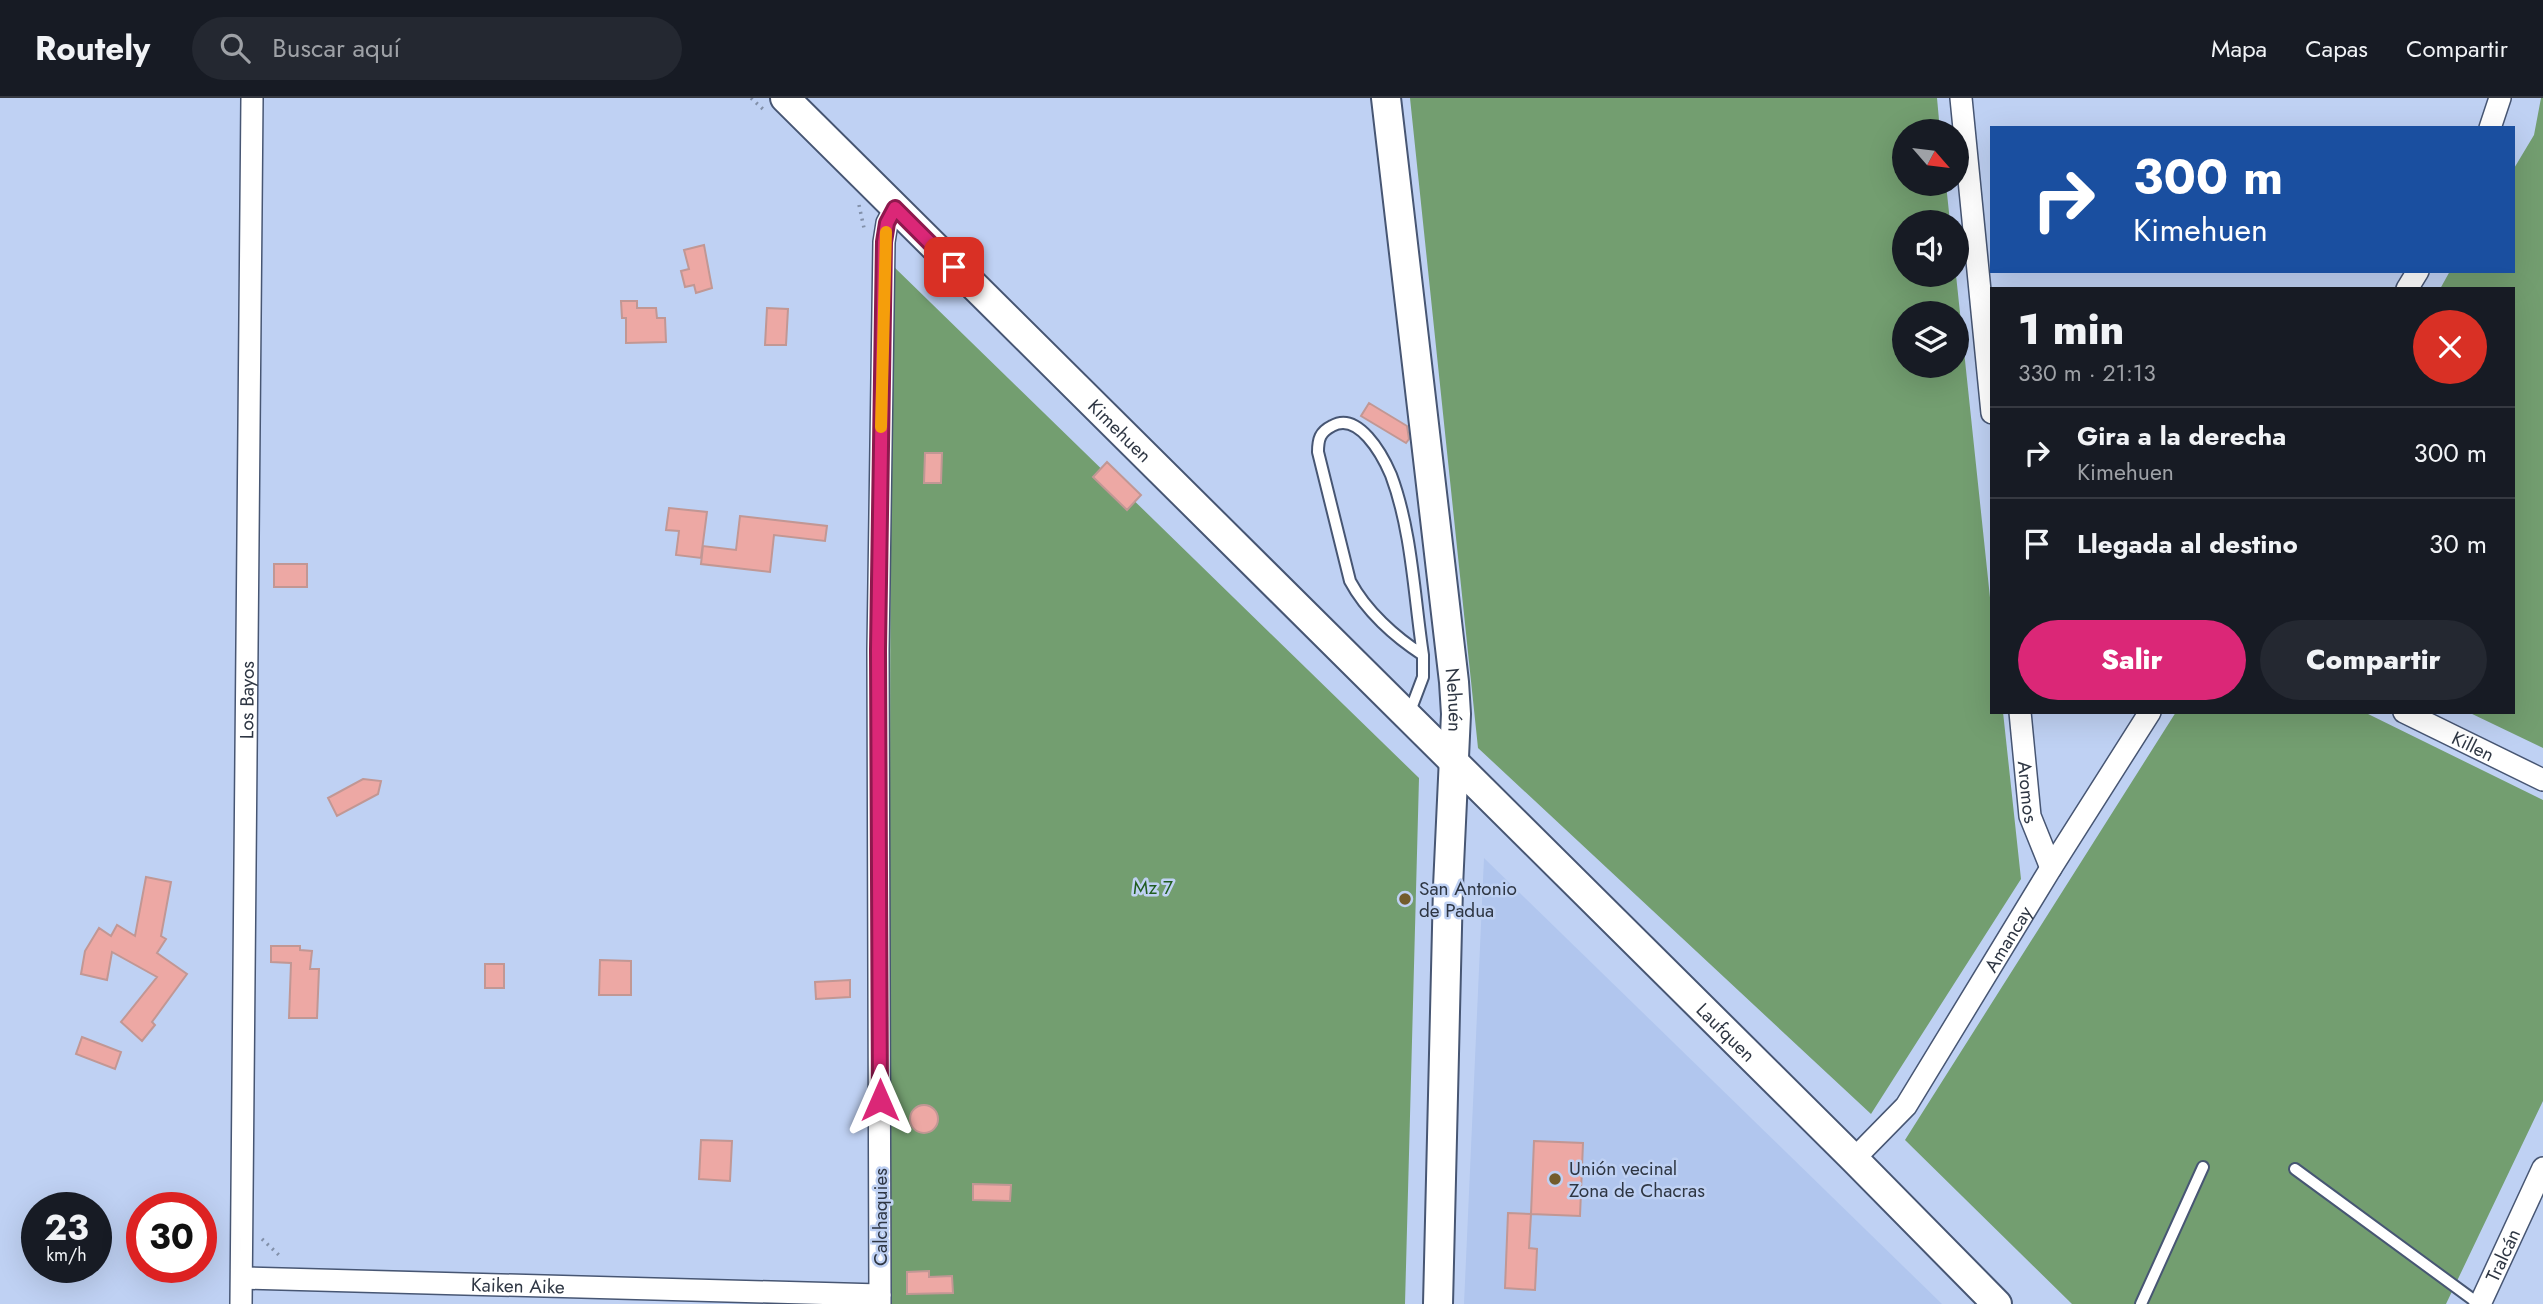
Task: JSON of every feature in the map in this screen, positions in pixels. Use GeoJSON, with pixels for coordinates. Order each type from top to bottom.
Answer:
{"type":"FeatureCollection","features":[{"type":"Feature","properties":{"kind":"street","name":"Los Bayos"},"geometry":{"type":"LineString","coordinates":[[241,1304],[252,98]]}},
{"type":"Feature","properties":{"kind":"street","name":"Nehuén"},"geometry":{"type":"LineString","coordinates":[[1386,98],[1454,682],[1454,764],[1448,874],[1438,1304]]}},
{"type":"Feature","properties":{"kind":"street"},"geometry":{"type":"LineString","coordinates":[[1961,98],[1990,393]]}},
{"type":"Feature","properties":{"kind":"street"},"geometry":{"type":"LineString","coordinates":[[2491,126],[2500,98]]}},
{"type":"Feature","properties":{"kind":"street","name":"Kimehuen"},"geometry":{"type":"LineString","coordinates":[[777,107],[895,208],[1454,764]]}},
{"type":"Feature","properties":{"kind":"street","name":"Calchaquies"},"geometry":{"type":"LineString","coordinates":[[880,1299],[878,641],[884,242],[887,223],[895,208]]}},
{"type":"Feature","properties":{"kind":"street","name":"Aromos"},"geometry":{"type":"LineString","coordinates":[[2020,714],[2030,816],[2051,868]]}},
{"type":"Feature","properties":{"kind":"street","name":"Amancay"},"geometry":{"type":"LineString","coordinates":[[1854,1159],[1906,1106],[2149,714]]}},
{"type":"Feature","properties":{"kind":"street","name":"Killen"},"geometry":{"type":"LineString","coordinates":[[2408,714],[2543,780]]}},
{"type":"Feature","properties":{"kind":"street","name":"Laufquen"},"geometry":{"type":"LineString","coordinates":[[1454,764],[1997,1304]]}},
{"type":"Feature","properties":{"kind":"street","name":"Tralcán"},"geometry":{"type":"LineString","coordinates":[[2479,1304],[2543,1168]]}},
{"type":"Feature","properties":{"kind":"street","name":"Kaiken Aike"},"geometry":{"type":"LineString","coordinates":[[242,1278],[880,1299]]}},
{"type":"Feature","properties":{"kind":"lane"},"geometry":{"type":"LineString","coordinates":[[1408,717],[1423,677],[1423,655],[1403,513],[1390,473],[1365,434],[1348,422],[1339,422],[1323,430],[1318,441],[1318,452],[1350,581],[1359,598],[1405,643],[1423,655]]}},
{"type":"Feature","properties":{"kind":"lane"},"geometry":{"type":"LineString","coordinates":[[2141,1304],[2203,1167]]}},
{"type":"Feature","properties":{"kind":"lane"},"geometry":{"type":"LineString","coordinates":[[2295,1168],[2479,1304]]}},
{"type":"Feature","properties":{"kind":"path"},"geometry":{"type":"LineString","coordinates":[[751,98],[777,107]]}},
{"type":"Feature","properties":{"kind":"path"},"geometry":{"type":"LineString","coordinates":[[858,204],[864,220],[864,233]]}},
{"type":"Feature","properties":{"kind":"path"},"geometry":{"type":"LineString","coordinates":[[259,1237],[289,1265]]}},
{"type":"Feature","properties":{"kind":"shaded area"},"geometry":{"type":"Polygon","coordinates":[[[1484,858],[1942,1304],[1464,1304],[1484,858]]]}},
{"type":"Feature","properties":{"kind":"green space"},"geometry":{"type":"Polygon","coordinates":[[[1410,98],[1937,98],[1939,119],[1892,119],[1892,196],[1947,196],[1949,210],[1892,210],[1892,287],[1957,287],[1959,301],[1892,301],[1892,378],[1967,378],[1990,598],[1990,714],[2003,714],[2021,879],[1871,1114],[1478,748],[1410,98]]]}},
{"type":"Feature","properties":{"kind":"green space"},"geometry":{"type":"Polygon","coordinates":[[[2543,98],[2543,748],[2472,714],[2515,714],[2515,287],[2441,287],[2449,273],[2515,273],[2515,167],[2534,135],[2543,98]]]}},
{"type":"Feature","properties":{"kind":"green space","name":"Mz 7"},"geometry":{"type":"Polygon","coordinates":[[[891,264],[1419,778],[1405,1304],[889,1304],[891,264]]]}},
{"type":"Feature","properties":{"kind":"green space"},"geometry":{"type":"Polygon","coordinates":[[[2175,714],[2368,714],[2543,800],[2543,1101],[2446,1304],[2072,1304],[1905,1140],[2175,714]]]}},
{"type":"Feature","properties":{"kind":"building"},"geometry":{"type":"Polygon","coordinates":[[[704,245],[712,288],[696,293],[694,285],[685,287],[681,271],[689,269],[684,250],[704,245]]]}},
{"type":"Feature","properties":{"kind":"building"},"geometry":{"type":"Polygon","coordinates":[[[621,301],[637,301],[637,308],[656,308],[657,318],[665,318],[666,342],[626,343],[626,318],[622,318],[621,301]]]}},
{"type":"Feature","properties":{"kind":"building"},"geometry":{"type":"Polygon","coordinates":[[[767,308],[788,309],[786,345],[765,345],[767,308]]]}},
{"type":"Feature","properties":{"kind":"building"},"geometry":{"type":"Polygon","coordinates":[[[1369,403],[1407,426],[1409,439],[1406,443],[1361,416],[1369,403]]]}},
{"type":"Feature","properties":{"kind":"building"},"geometry":{"type":"Polygon","coordinates":[[[925,453],[942,453],[941,483],[924,483],[925,453]]]}},
{"type":"Feature","properties":{"kind":"building"},"geometry":{"type":"Polygon","coordinates":[[[1107,462],[1141,495],[1127,510],[1093,477],[1107,462]]]}},
{"type":"Feature","properties":{"kind":"building"},"geometry":{"type":"Polygon","coordinates":[[[669,508],[707,512],[701,558],[676,555],[679,531],[666,530],[669,508]]]}},
{"type":"Feature","properties":{"kind":"building"},"geometry":{"type":"Polygon","coordinates":[[[740,516],[827,526],[825,541],[774,535],[770,572],[701,564],[703,546],[736,550],[740,516]]]}},
{"type":"Feature","properties":{"kind":"building"},"geometry":{"type":"Polygon","coordinates":[[[274,564],[307,564],[307,587],[274,587],[274,564]]]}},
{"type":"Feature","properties":{"kind":"building"},"geometry":{"type":"Polygon","coordinates":[[[363,779],[381,781],[378,794],[337,816],[328,798],[363,779]]]}},
{"type":"Feature","properties":{"kind":"building"},"geometry":{"type":"Polygon","coordinates":[[[146,877],[171,882],[161,936],[166,939],[157,953],[187,974],[152,1022],[155,1025],[142,1041],[121,1022],[157,977],[112,952],[107,980],[81,974],[85,951],[99,928],[111,936],[117,925],[135,936],[146,877]]]}},
{"type":"Feature","properties":{"kind":"building"},"geometry":{"type":"Polygon","coordinates":[[[271,946],[300,946],[300,950],[312,951],[310,969],[319,969],[317,1018],[289,1018],[291,963],[271,962],[271,946]]]}},
{"type":"Feature","properties":{"kind":"building"},"geometry":{"type":"Polygon","coordinates":[[[600,960],[631,961],[631,995],[599,995],[600,960]]]}},
{"type":"Feature","properties":{"kind":"building"},"geometry":{"type":"Polygon","coordinates":[[[485,964],[504,964],[504,988],[485,988],[485,964]]]}},
{"type":"Feature","properties":{"kind":"building"},"geometry":{"type":"Polygon","coordinates":[[[850,980],[850,997],[816,999],[815,982],[850,980]]]}},
{"type":"Feature","properties":{"kind":"building"},"geometry":{"type":"Polygon","coordinates":[[[82,1037],[121,1052],[115,1069],[76,1054],[82,1037]]]}},
{"type":"Feature","properties":{"kind":"building"},"geometry":{"type":"Polygon","coordinates":[[[924,1105],[934,1109],[938,1119],[934,1129],[924,1133],[914,1129],[910,1119],[914,1109],[924,1105]]]}},
{"type":"Feature","properties":{"kind":"building"},"geometry":{"type":"Polygon","coordinates":[[[701,1140],[732,1141],[730,1181],[699,1179],[701,1140]]]}},
{"type":"Feature","properties":{"kind":"building"},"geometry":{"type":"Polygon","coordinates":[[[1534,1141],[1583,1143],[1580,1216],[1531,1214],[1534,1141]]]}},
{"type":"Feature","properties":{"kind":"building"},"geometry":{"type":"Polygon","coordinates":[[[973,1184],[1011,1185],[1010,1201],[973,1200],[973,1184]]]}},
{"type":"Feature","properties":{"kind":"building"},"geometry":{"type":"Polygon","coordinates":[[[1508,1213],[1531,1214],[1529,1248],[1537,1249],[1535,1290],[1505,1288],[1508,1213]]]}},
{"type":"Feature","properties":{"kind":"building"},"geometry":{"type":"Polygon","coordinates":[[[929,1271],[929,1277],[952,1276],[953,1293],[907,1294],[907,1272],[929,1271]]]}},
{"type":"Feature","properties":{"kind":"slow traffic"},"geometry":{"type":"LineString","coordinates":[[881,427],[886,232]]}},
{"type":"Feature","properties":{"kind":"place","name":"San Antonio de Padua"},"geometry":{"type":"Point","coordinates":[1405,899]}},
{"type":"Feature","properties":{"kind":"place","name":"Unión vecinal Zona de Chacras"},"geometry":{"type":"Point","coordinates":[1555,1179]}},
{"type":"Feature","properties":{"kind":"route"},"geometry":{"type":"LineString","coordinates":[[880,1100],[878,650],[884,242],[887,223],[895,208],[954,267]]}}]}
